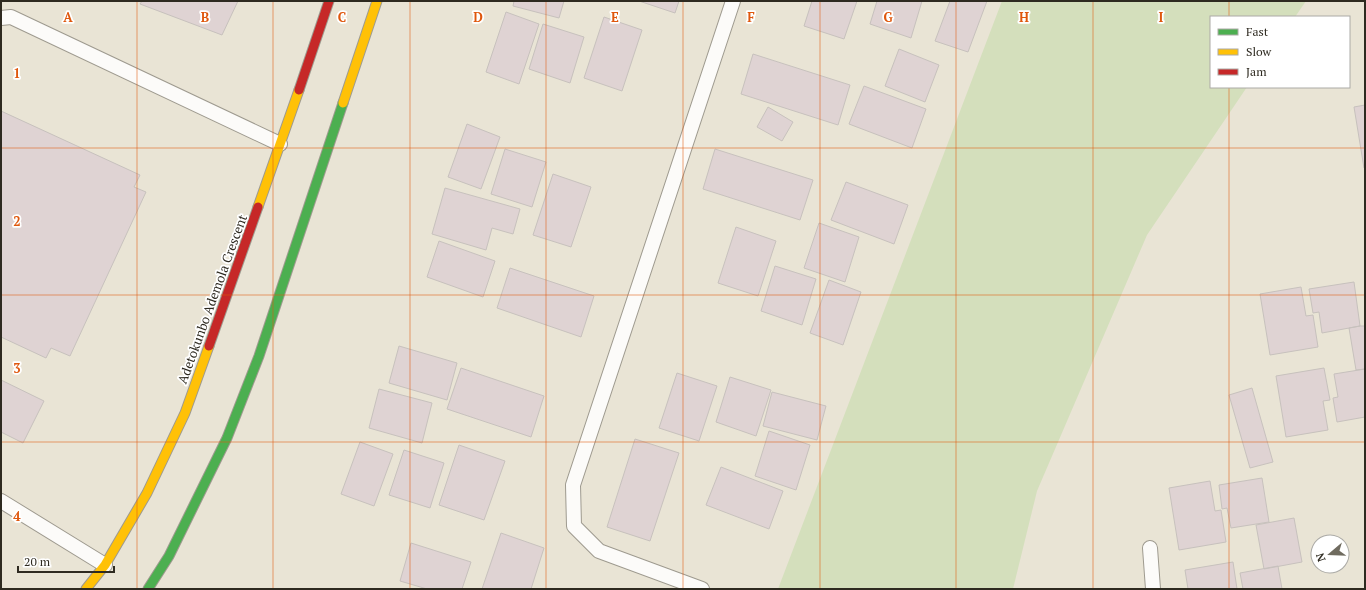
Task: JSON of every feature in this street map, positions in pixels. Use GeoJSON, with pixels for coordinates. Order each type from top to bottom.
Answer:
{"type":"FeatureCollection","features":[{"type":"Feature","properties":{"kind":"main road","name":"Adetokunbo Ademola Crescent"},"geometry":{"type":"LineString","coordinates":[[86,589],[105,565],[148,494],[185,413],[329,1]]}},
{"type":"Feature","properties":{"kind":"main road"},"geometry":{"type":"LineString","coordinates":[[148,589],[169,556],[227,438],[254,369],[377,1]]}},
{"type":"Feature","properties":{"kind":"lane"},"geometry":{"type":"LineString","coordinates":[[702,589],[599,551],[574,526],[573,485],[733,1]]}},
{"type":"Feature","properties":{"kind":"lane"},"geometry":{"type":"LineString","coordinates":[[1,18],[11,17],[280,144]]}},
{"type":"Feature","properties":{"kind":"lane"},"geometry":{"type":"LineString","coordinates":[[1,501],[105,565]]}},
{"type":"Feature","properties":{"kind":"lane"},"geometry":{"type":"LineString","coordinates":[[1150,548],[1153,589]]}},
{"type":"Feature","properties":{"kind":"green space"},"geometry":{"type":"Polygon","coordinates":[[[1002,1],[1306,1],[1296,16],[1210,16],[1210,88],[1246,88],[1147,235],[1037,491],[1013,589],[778,589],[1002,1]]]}},
{"type":"Feature","properties":{"kind":"building"},"geometry":{"type":"Polygon","coordinates":[[[142,1],[238,1],[222,35],[140,4],[142,1]]]}},
{"type":"Feature","properties":{"kind":"building"},"geometry":{"type":"Polygon","coordinates":[[[514,1],[564,1],[559,18],[513,6],[514,1]]]}},
{"type":"Feature","properties":{"kind":"building"},"geometry":{"type":"Polygon","coordinates":[[[639,1],[679,1],[675,13],[639,1]]]}},
{"type":"Feature","properties":{"kind":"building"},"geometry":{"type":"Polygon","coordinates":[[[812,1],[857,1],[844,39],[804,26],[812,1]]]}},
{"type":"Feature","properties":{"kind":"building"},"geometry":{"type":"Polygon","coordinates":[[[877,1],[922,1],[911,38],[870,24],[877,1]]]}},
{"type":"Feature","properties":{"kind":"building"},"geometry":{"type":"Polygon","coordinates":[[[950,1],[987,1],[968,52],[935,41],[950,1]]]}},
{"type":"Feature","properties":{"kind":"building"},"geometry":{"type":"Polygon","coordinates":[[[506,12],[539,24],[519,84],[486,72],[506,12]]]}},
{"type":"Feature","properties":{"kind":"building"},"geometry":{"type":"Polygon","coordinates":[[[604,17],[642,30],[622,91],[584,78],[604,17]]]}},
{"type":"Feature","properties":{"kind":"building"},"geometry":{"type":"Polygon","coordinates":[[[543,24],[584,37],[570,83],[529,69],[543,24]]]}},
{"type":"Feature","properties":{"kind":"building"},"geometry":{"type":"Polygon","coordinates":[[[899,49],[939,65],[925,102],[885,86],[899,49]]]}},
{"type":"Feature","properties":{"kind":"building"},"geometry":{"type":"Polygon","coordinates":[[[753,54],[850,85],[838,125],[741,94],[753,54]]]}},
{"type":"Feature","properties":{"kind":"building"},"geometry":{"type":"Polygon","coordinates":[[[864,86],[926,109],[912,148],[849,124],[864,86]]]}},
{"type":"Feature","properties":{"kind":"building"},"geometry":{"type":"Polygon","coordinates":[[[1365,105],[1365,168],[1364,168],[1354,107],[1365,105]]]}},
{"type":"Feature","properties":{"kind":"building"},"geometry":{"type":"Polygon","coordinates":[[[768,107],[793,122],[782,141],[757,127],[768,107]]]}},
{"type":"Feature","properties":{"kind":"building"},"geometry":{"type":"Polygon","coordinates":[[[1,111],[140,175],[134,187],[146,192],[70,356],[51,348],[46,358],[1,337],[1,111]]]}},
{"type":"Feature","properties":{"kind":"building"},"geometry":{"type":"Polygon","coordinates":[[[467,124],[500,137],[481,189],[448,177],[467,124]]]}},
{"type":"Feature","properties":{"kind":"building"},"geometry":{"type":"Polygon","coordinates":[[[505,149],[546,162],[532,207],[491,194],[505,149]]]}},
{"type":"Feature","properties":{"kind":"building"},"geometry":{"type":"Polygon","coordinates":[[[715,149],[813,180],[800,220],[703,189],[715,149]]]}},
{"type":"Feature","properties":{"kind":"building"},"geometry":{"type":"Polygon","coordinates":[[[553,174],[591,187],[571,247],[533,235],[553,174]]]}},
{"type":"Feature","properties":{"kind":"building"},"geometry":{"type":"Polygon","coordinates":[[[846,182],[908,205],[894,244],[831,220],[846,182]]]}},
{"type":"Feature","properties":{"kind":"building"},"geometry":{"type":"Polygon","coordinates":[[[445,188],[520,209],[513,234],[492,228],[486,250],[432,234],[445,188]]]}},
{"type":"Feature","properties":{"kind":"building"},"geometry":{"type":"Polygon","coordinates":[[[819,223],[859,237],[845,282],[804,268],[819,223]]]}},
{"type":"Feature","properties":{"kind":"building"},"geometry":{"type":"Polygon","coordinates":[[[736,227],[776,241],[758,296],[718,283],[736,227]]]}},
{"type":"Feature","properties":{"kind":"building"},"geometry":{"type":"Polygon","coordinates":[[[439,241],[495,261],[483,297],[427,277],[439,241]]]}},
{"type":"Feature","properties":{"kind":"building"},"geometry":{"type":"Polygon","coordinates":[[[775,266],[816,279],[802,325],[761,311],[775,266]]]}},
{"type":"Feature","properties":{"kind":"building"},"geometry":{"type":"Polygon","coordinates":[[[510,268],[594,296],[581,337],[497,308],[510,268]]]}},
{"type":"Feature","properties":{"kind":"building"},"geometry":{"type":"Polygon","coordinates":[[[829,280],[861,292],[843,345],[810,333],[829,280]]]}},
{"type":"Feature","properties":{"kind":"building"},"geometry":{"type":"Polygon","coordinates":[[[1354,282],[1360,326],[1322,333],[1319,312],[1313,313],[1309,289],[1354,282]]]}},
{"type":"Feature","properties":{"kind":"building"},"geometry":{"type":"Polygon","coordinates":[[[1301,287],[1306,316],[1313,315],[1318,347],[1270,355],[1260,294],[1301,287]]]}},
{"type":"Feature","properties":{"kind":"building"},"geometry":{"type":"Polygon","coordinates":[[[1365,326],[1365,369],[1356,370],[1349,328],[1365,326]]]}},
{"type":"Feature","properties":{"kind":"building"},"geometry":{"type":"Polygon","coordinates":[[[399,346],[457,363],[447,400],[389,383],[399,346]]]}},
{"type":"Feature","properties":{"kind":"building"},"geometry":{"type":"Polygon","coordinates":[[[461,368],[544,396],[531,437],[447,409],[461,368]]]}},
{"type":"Feature","properties":{"kind":"building"},"geometry":{"type":"Polygon","coordinates":[[[1324,368],[1330,400],[1323,401],[1328,430],[1286,437],[1276,376],[1324,368]]]}},
{"type":"Feature","properties":{"kind":"building"},"geometry":{"type":"Polygon","coordinates":[[[1365,369],[1365,417],[1337,422],[1333,398],[1338,397],[1334,374],[1365,369]]]}},
{"type":"Feature","properties":{"kind":"building"},"geometry":{"type":"Polygon","coordinates":[[[677,373],[717,386],[699,441],[659,428],[677,373]]]}},
{"type":"Feature","properties":{"kind":"building"},"geometry":{"type":"Polygon","coordinates":[[[730,377],[771,390],[756,436],[716,422],[730,377]]]}},
{"type":"Feature","properties":{"kind":"building"},"geometry":{"type":"Polygon","coordinates":[[[1,380],[44,401],[23,443],[1,432],[1,380]]]}},
{"type":"Feature","properties":{"kind":"building"},"geometry":{"type":"Polygon","coordinates":[[[1252,388],[1273,462],[1250,468],[1229,395],[1252,388]]]}},
{"type":"Feature","properties":{"kind":"building"},"geometry":{"type":"Polygon","coordinates":[[[379,389],[432,403],[422,443],[369,428],[379,389]]]}},
{"type":"Feature","properties":{"kind":"building"},"geometry":{"type":"Polygon","coordinates":[[[772,392],[826,406],[817,440],[763,426],[772,392]]]}},
{"type":"Feature","properties":{"kind":"building"},"geometry":{"type":"Polygon","coordinates":[[[769,431],[810,445],[796,490],[755,476],[769,431]]]}},
{"type":"Feature","properties":{"kind":"building"},"geometry":{"type":"Polygon","coordinates":[[[635,439],[679,453],[650,541],[607,527],[635,439]]]}},
{"type":"Feature","properties":{"kind":"building"},"geometry":{"type":"Polygon","coordinates":[[[360,442],[393,454],[374,506],[341,494],[360,442]]]}},
{"type":"Feature","properties":{"kind":"building"},"geometry":{"type":"Polygon","coordinates":[[[459,445],[505,461],[484,520],[439,505],[459,445]]]}},
{"type":"Feature","properties":{"kind":"building"},"geometry":{"type":"Polygon","coordinates":[[[404,450],[444,463],[430,508],[389,495],[404,450]]]}},
{"type":"Feature","properties":{"kind":"building"},"geometry":{"type":"Polygon","coordinates":[[[721,467],[783,491],[769,529],[706,505],[721,467]]]}},
{"type":"Feature","properties":{"kind":"building"},"geometry":{"type":"Polygon","coordinates":[[[1262,478],[1269,522],[1231,528],[1227,508],[1222,509],[1219,485],[1262,478]]]}},
{"type":"Feature","properties":{"kind":"building"},"geometry":{"type":"Polygon","coordinates":[[[1210,481],[1215,511],[1221,510],[1226,542],[1179,550],[1169,488],[1210,481]]]}},
{"type":"Feature","properties":{"kind":"building"},"geometry":{"type":"Polygon","coordinates":[[[1294,518],[1302,562],[1264,569],[1256,525],[1294,518]]]}},
{"type":"Feature","properties":{"kind":"building"},"geometry":{"type":"Polygon","coordinates":[[[501,533],[544,548],[531,589],[482,589],[501,533]]]}},
{"type":"Feature","properties":{"kind":"building"},"geometry":{"type":"Polygon","coordinates":[[[411,543],[471,562],[462,589],[427,589],[400,581],[411,543]]]}},
{"type":"Feature","properties":{"kind":"building"},"geometry":{"type":"Polygon","coordinates":[[[1233,562],[1237,589],[1188,589],[1185,570],[1233,562]]]}},
{"type":"Feature","properties":{"kind":"building"},"geometry":{"type":"Polygon","coordinates":[[[1278,566],[1282,589],[1243,589],[1240,573],[1278,566]]]}},
{"type":"Feature","properties":{"kind":"traffic: fast"},"geometry":{"type":"LineString","coordinates":[[148,589],[169,556],[227,438],[259,356],[343,103]]}},
{"type":"Feature","properties":{"kind":"traffic: slow"},"geometry":{"type":"LineString","coordinates":[[343,103],[377,1]]}},
{"type":"Feature","properties":{"kind":"traffic: slow"},"geometry":{"type":"LineString","coordinates":[[258,207],[299,90]]}},
{"type":"Feature","properties":{"kind":"traffic: slow"},"geometry":{"type":"LineString","coordinates":[[86,589],[105,565],[147,493],[185,413],[209,346]]}},
{"type":"Feature","properties":{"kind":"traffic: jam"},"geometry":{"type":"LineString","coordinates":[[299,90],[329,1]]}},
{"type":"Feature","properties":{"kind":"traffic: jam"},"geometry":{"type":"LineString","coordinates":[[209,346],[258,207]]}}]}
